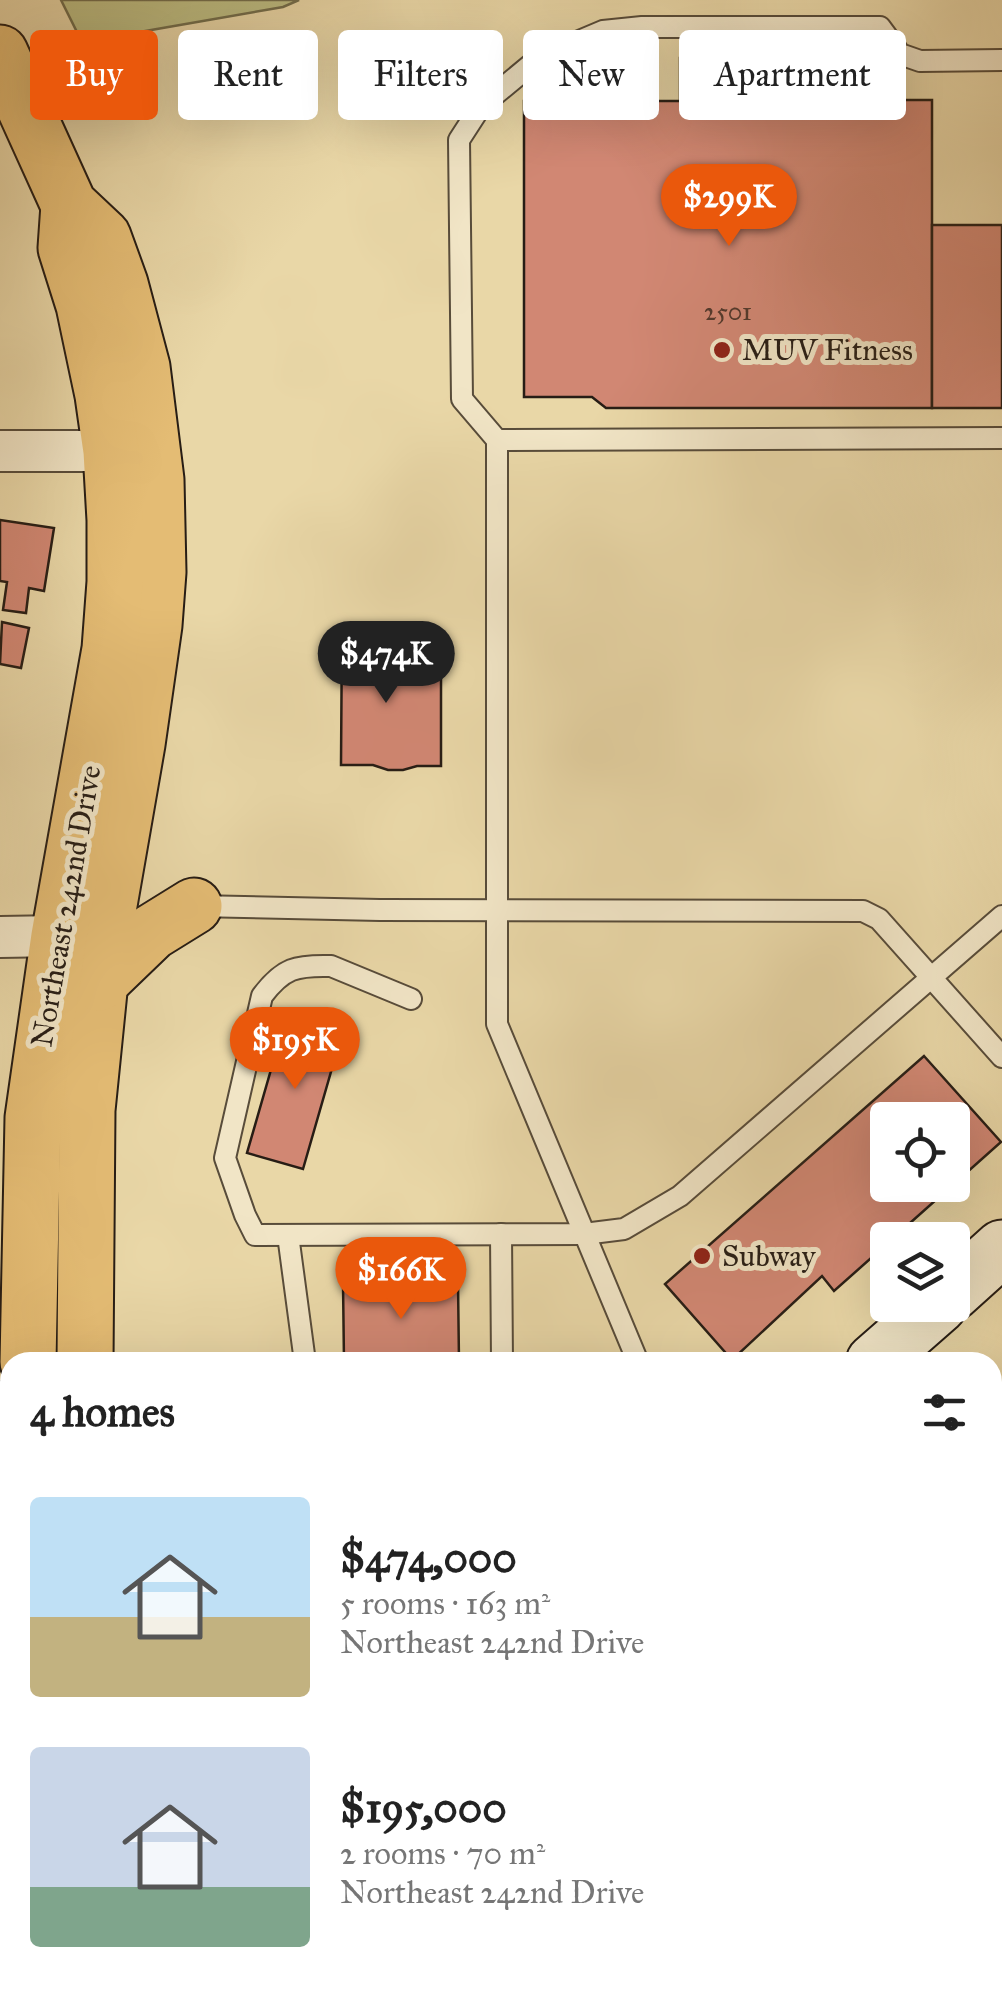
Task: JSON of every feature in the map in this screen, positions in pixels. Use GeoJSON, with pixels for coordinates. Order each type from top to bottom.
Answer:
{"type":"FeatureCollection","features":[{"type":"Feature","properties":{"kind":"highway"},"geometry":{"type":"LineString","coordinates":[[0,53],[68,205],[66,248],[133,454]]}},
{"type":"Feature","properties":{"kind":"highway","name":"Northeast 242nd Drive"},"geometry":{"type":"LineString","coordinates":[[84,1352],[88,1110],[98,983],[137,744],[158,572],[158,510],[133,454]]}},
{"type":"Feature","properties":{"kind":"highway","name":"Northeast 242nd Drive"},"geometry":{"type":"LineString","coordinates":[[28,1352],[20,1118],[58,936],[110,649],[115,551],[133,454]]}},
{"type":"Feature","properties":{"kind":"highway"},"geometry":{"type":"LineString","coordinates":[[121,828],[132,862],[155,887],[194,906]]}},
{"type":"Feature","properties":{"kind":"highway"},"geometry":{"type":"LineString","coordinates":[[98,983],[152,932],[194,906]]}},
{"type":"Feature","properties":{"kind":"main road"},"geometry":{"type":"LineString","coordinates":[[970,1277],[1002,1248]]}},
{"type":"Feature","properties":{"kind":"main road"},"geometry":{"type":"LineString","coordinates":[[885,1352],[920,1322]]}},
{"type":"Feature","properties":{"kind":"street"},"geometry":{"type":"LineString","coordinates":[[16,451],[133,454]]}},
{"type":"Feature","properties":{"kind":"street"},"geometry":{"type":"LineString","coordinates":[[0,937],[58,936]]}},
{"type":"Feature","properties":{"kind":"lane"},"geometry":{"type":"LineString","coordinates":[[634,1352],[497,1024],[497,440],[462,399],[459,140],[480,106],[539,58],[603,31],[880,27],[900,54],[920,62],[1002,60]]}},
{"type":"Feature","properties":{"kind":"lane"},"geometry":{"type":"LineString","coordinates":[[497,440],[1002,438]]}},
{"type":"Feature","properties":{"kind":"lane"},"geometry":{"type":"LineString","coordinates":[[194,906],[864,911],[879,919],[1002,1057]]}},
{"type":"Feature","properties":{"kind":"lane"},"geometry":{"type":"LineString","coordinates":[[411,999],[331,966],[303,966],[287,971],[262,996],[225,1158],[256,1236],[584,1234],[624,1229],[680,1196],[1002,916]]}},
{"type":"Feature","properties":{"kind":"lane"},"geometry":{"type":"LineString","coordinates":[[501,1234],[502,1352]]}},
{"type":"Feature","properties":{"kind":"lane"},"geometry":{"type":"LineString","coordinates":[[288,1236],[304,1352]]}},
{"type":"Feature","properties":{"kind":"green space"},"geometry":{"type":"Polygon","coordinates":[[[61,0],[299,0],[283,7],[151,30],[76,30],[61,0]]]}},
{"type":"Feature","properties":{"kind":"building"},"geometry":{"type":"Polygon","coordinates":[[[906,100],[932,100],[932,408],[606,408],[592,397],[524,397],[524,120],[659,120],[659,101],[679,101],[679,120],[906,120],[906,100]]]}},
{"type":"Feature","properties":{"kind":"building"},"geometry":{"type":"Polygon","coordinates":[[[932,225],[1002,225],[1002,408],[932,408],[932,225]]]}},
{"type":"Feature","properties":{"kind":"building"},"geometry":{"type":"Polygon","coordinates":[[[0,520],[54,528],[44,591],[29,588],[26,613],[3,610],[7,582],[0,581],[0,520]]]}},
{"type":"Feature","properties":{"kind":"building"},"geometry":{"type":"Polygon","coordinates":[[[2,622],[29,628],[21,668],[0,664],[2,622]]]}},
{"type":"Feature","properties":{"kind":"building"},"geometry":{"type":"Polygon","coordinates":[[[342,625],[391,625],[391,677],[441,677],[441,766],[388,770],[373,765],[341,765],[342,625]]]}},
{"type":"Feature","properties":{"kind":"building"},"geometry":{"type":"Polygon","coordinates":[[[287,1014],[343,1030],[303,1169],[247,1153],[287,1014]]]}},
{"type":"Feature","properties":{"kind":"building"},"geometry":{"type":"Polygon","coordinates":[[[924,1056],[965,1102],[872,1102],[924,1056]]]}},
{"type":"Feature","properties":{"kind":"building"},"geometry":{"type":"Polygon","coordinates":[[[870,1104],[870,1202],[934,1202],[911,1222],[870,1222],[870,1259],[834,1291],[822,1276],[741,1352],[725,1352],[665,1284],[870,1104]]]}},
{"type":"Feature","properties":{"kind":"building"},"geometry":{"type":"Polygon","coordinates":[[[970,1107],[1001,1142],[970,1170],[970,1107]]]}},
{"type":"Feature","properties":{"kind":"building"},"geometry":{"type":"Polygon","coordinates":[[[343,1282],[458,1283],[459,1352],[344,1352],[343,1282]]]}},
{"type":"Feature","properties":{"kind":"place","name":"MUV Fitness"},"geometry":{"type":"Point","coordinates":[722,350]}},
{"type":"Feature","properties":{"kind":"place","name":"Subway"},"geometry":{"type":"Point","coordinates":[702,1256]}}]}
